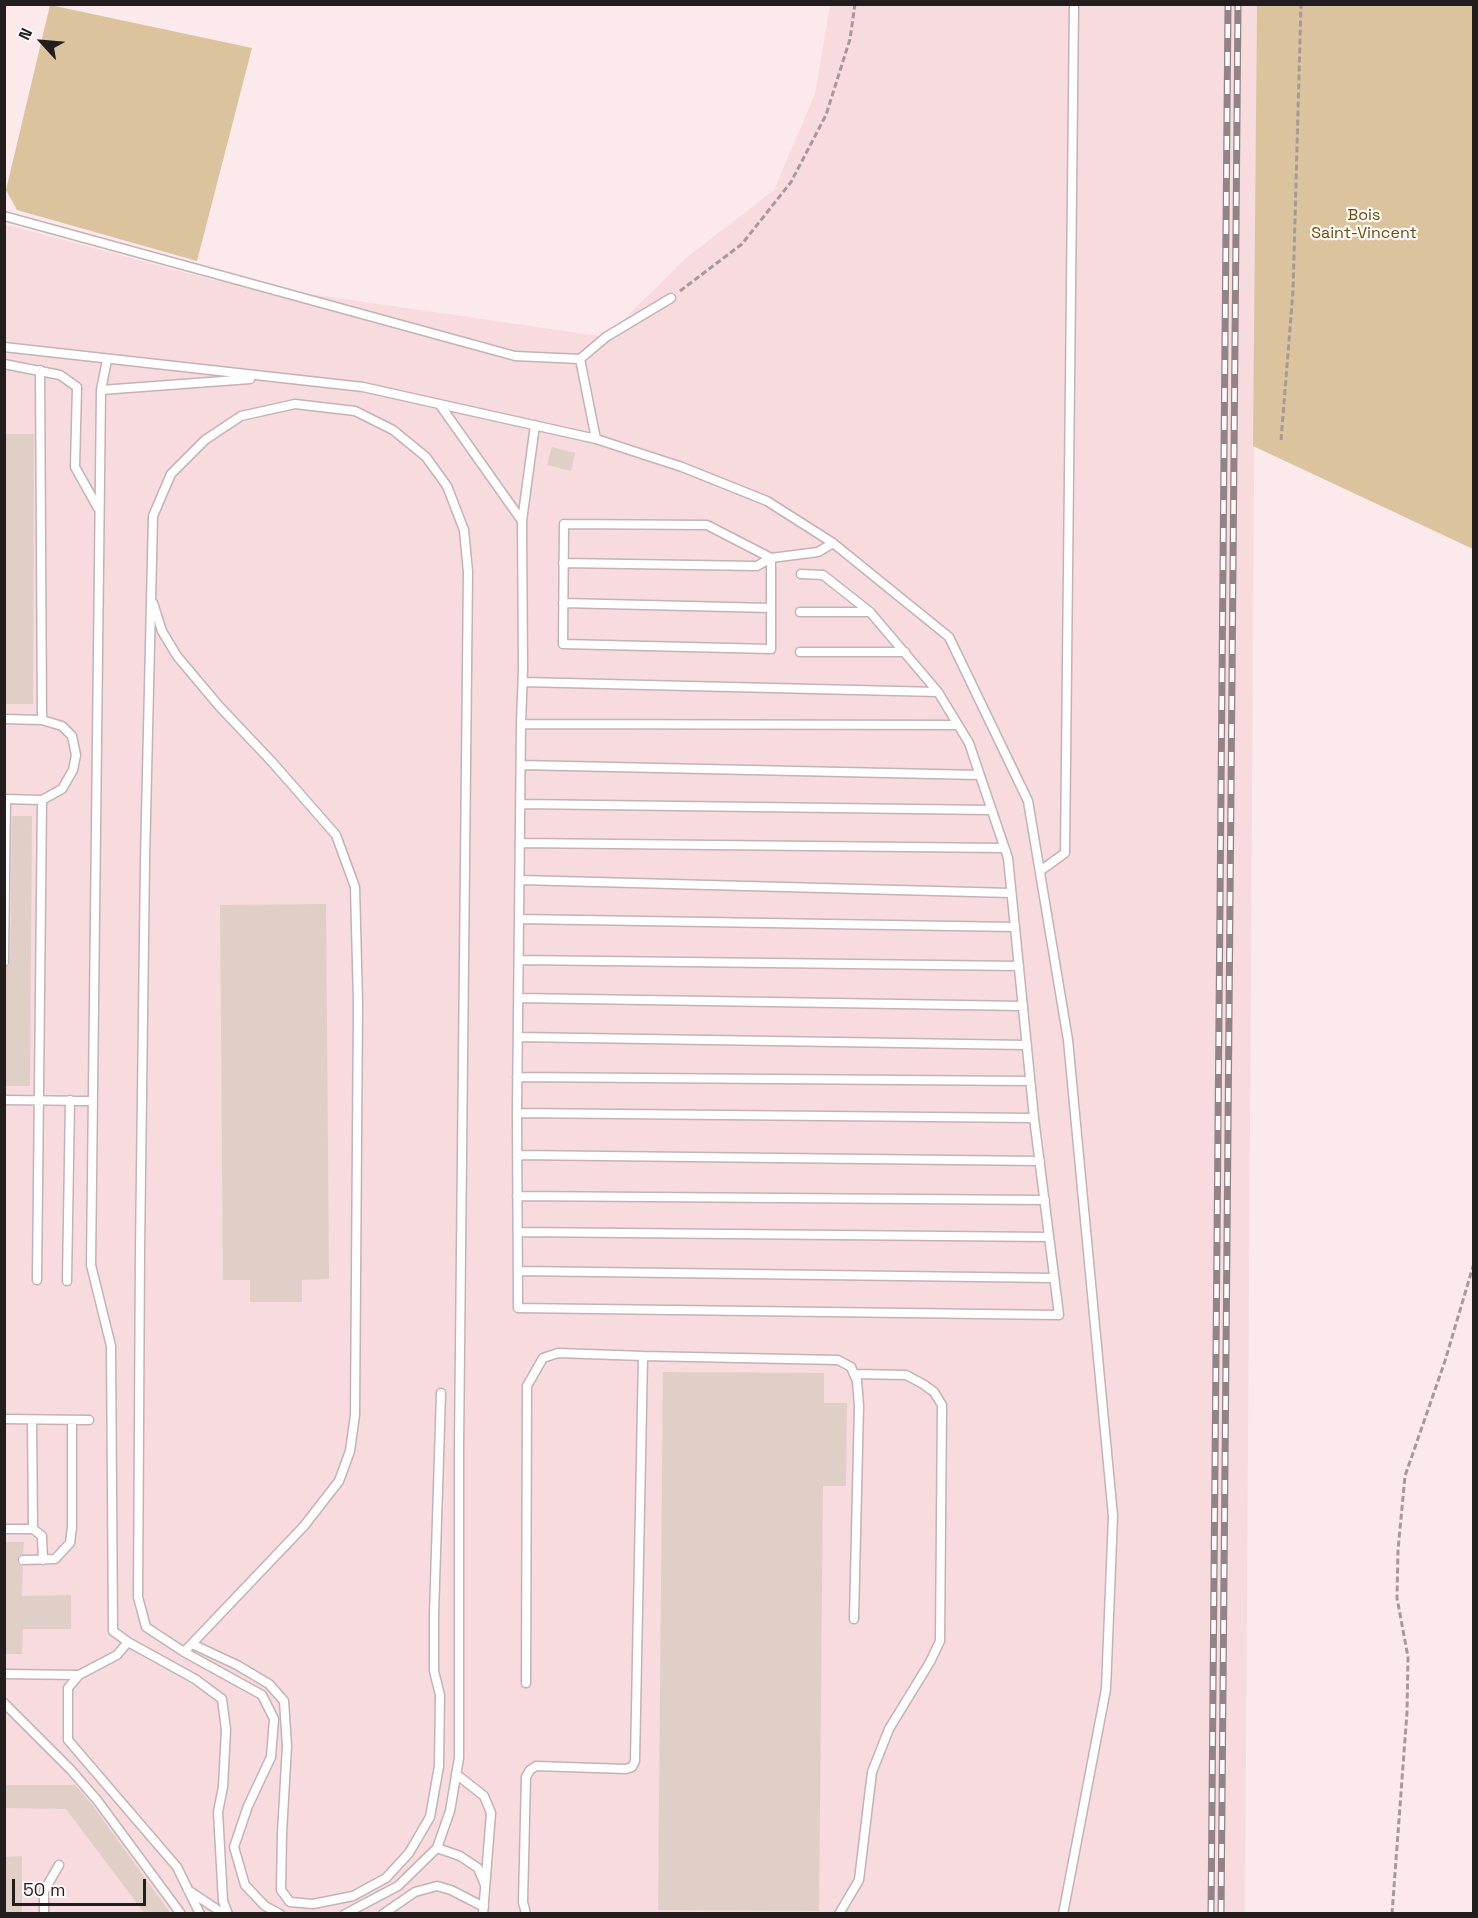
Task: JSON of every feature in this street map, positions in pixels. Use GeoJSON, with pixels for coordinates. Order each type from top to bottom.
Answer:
{"type":"FeatureCollection","features":[{"type":"Feature","properties":{"kind":"lane"},"geometry":{"type":"LineString","coordinates":[[1040,871],[1065,853],[1074,4]]}},
{"type":"Feature","properties":{"kind":"lane"},"geometry":{"type":"LineString","coordinates":[[4,216],[514,356],[580,359],[606,337],[671,298]]}},
{"type":"Feature","properties":{"kind":"lane"},"geometry":{"type":"LineString","coordinates":[[4,347],[363,387],[596,439],[682,467],[767,501],[833,543],[949,638],[1028,801],[1068,1040],[1113,1516],[1106,1689],[1063,1914]]}},
{"type":"Feature","properties":{"kind":"lane"},"geometry":{"type":"LineString","coordinates":[[580,359],[596,439]]}},
{"type":"Feature","properties":{"kind":"lane"},"geometry":{"type":"LineString","coordinates":[[107,360],[101,390],[91,1265],[111,1346],[113,1631],[128,1642],[195,1679],[222,1699],[226,1730],[223,1787],[218,1812],[223,1901],[226,1914]]}},
{"type":"Feature","properties":{"kind":"lane"},"geometry":{"type":"LineString","coordinates":[[4,364],[60,375],[77,387],[75,466],[99,510]]}},
{"type":"Feature","properties":{"kind":"lane"},"geometry":{"type":"LineString","coordinates":[[40,370],[42,720]]}},
{"type":"Feature","properties":{"kind":"lane"},"geometry":{"type":"LineString","coordinates":[[101,390],[274,377]]}},
{"type":"Feature","properties":{"kind":"lane"},"geometry":{"type":"LineString","coordinates":[[280,1914],[265,1906],[245,1885],[234,1847],[248,1806],[271,1757],[274,1719],[262,1695],[184,1652],[146,1626],[138,1597],[145,872],[153,516],[171,474],[205,440],[241,416],[295,404],[355,411],[393,430],[426,457],[447,486],[464,530],[468,572],[459,1447],[459,1758],[450,1811],[437,1848],[398,1886],[345,1914]]}},
{"type":"Feature","properties":{"kind":"lane"},"geometry":{"type":"LineString","coordinates":[[440,405],[522,521]]}},
{"type":"Feature","properties":{"kind":"lane"},"geometry":{"type":"LineString","coordinates":[[535,425],[522,521],[523,682],[517,1077],[518,1308],[1059,1315],[1034,1118],[1008,858],[969,743],[938,692],[870,612],[823,575],[801,574]]}},
{"type":"Feature","properties":{"kind":"lane"},"geometry":{"type":"LineString","coordinates":[[564,524],[706,525],[771,558],[771,649],[562,644],[564,524]]}},
{"type":"Feature","properties":{"kind":"lane"},"geometry":{"type":"LineString","coordinates":[[563,563],[757,566],[771,558],[818,552],[833,543]]}},
{"type":"Feature","properties":{"kind":"lane"},"geometry":{"type":"LineString","coordinates":[[150,594],[162,631],[177,657],[336,834],[355,887],[358,1003],[355,1415],[350,1451],[339,1481],[304,1526],[184,1652]]}},
{"type":"Feature","properties":{"kind":"lane"},"geometry":{"type":"LineString","coordinates":[[563,603],[771,608]]}},
{"type":"Feature","properties":{"kind":"lane"},"geometry":{"type":"LineString","coordinates":[[800,612],[870,612]]}},
{"type":"Feature","properties":{"kind":"lane"},"geometry":{"type":"LineString","coordinates":[[800,652],[905,652]]}},
{"type":"Feature","properties":{"kind":"lane"},"geometry":{"type":"LineString","coordinates":[[523,682],[938,692]]}},
{"type":"Feature","properties":{"kind":"lane"},"geometry":{"type":"LineString","coordinates":[[4,719],[42,720],[62,726],[72,736],[76,755],[73,770],[62,789],[42,800],[5,799],[4,963]]}},
{"type":"Feature","properties":{"kind":"lane"},"geometry":{"type":"LineString","coordinates":[[521,724],[957,725]]}},
{"type":"Feature","properties":{"kind":"lane"},"geometry":{"type":"LineString","coordinates":[[521,765],[979,775]]}},
{"type":"Feature","properties":{"kind":"lane"},"geometry":{"type":"LineString","coordinates":[[37,1280],[42,800]]}},
{"type":"Feature","properties":{"kind":"lane"},"geometry":{"type":"LineString","coordinates":[[520,804],[991,810]]}},
{"type":"Feature","properties":{"kind":"lane"},"geometry":{"type":"LineString","coordinates":[[520,843],[1004,848]]}},
{"type":"Feature","properties":{"kind":"lane"},"geometry":{"type":"LineString","coordinates":[[520,880],[1011,893]]}},
{"type":"Feature","properties":{"kind":"lane"},"geometry":{"type":"LineString","coordinates":[[519,919],[1015,927]]}},
{"type":"Feature","properties":{"kind":"lane"},"geometry":{"type":"LineString","coordinates":[[519,960],[1019,966]]}},
{"type":"Feature","properties":{"kind":"lane"},"geometry":{"type":"LineString","coordinates":[[518,998],[1023,1006]]}},
{"type":"Feature","properties":{"kind":"lane"},"geometry":{"type":"LineString","coordinates":[[518,1037],[1027,1045]]}},
{"type":"Feature","properties":{"kind":"lane"},"geometry":{"type":"LineString","coordinates":[[517,1077],[1030,1081]]}},
{"type":"Feature","properties":{"kind":"lane"},"geometry":{"type":"LineString","coordinates":[[4,1100],[93,1101]]}},
{"type":"Feature","properties":{"kind":"lane"},"geometry":{"type":"LineString","coordinates":[[67,1281],[70,1101]]}},
{"type":"Feature","properties":{"kind":"lane"},"geometry":{"type":"LineString","coordinates":[[517,1113],[1034,1118]]}},
{"type":"Feature","properties":{"kind":"lane"},"geometry":{"type":"LineString","coordinates":[[517,1155],[1040,1161]]}},
{"type":"Feature","properties":{"kind":"lane"},"geometry":{"type":"LineString","coordinates":[[517,1196],[1045,1200]]}},
{"type":"Feature","properties":{"kind":"lane"},"geometry":{"type":"LineString","coordinates":[[518,1232],[1049,1237]]}},
{"type":"Feature","properties":{"kind":"lane"},"geometry":{"type":"LineString","coordinates":[[518,1271],[1054,1278]]}},
{"type":"Feature","properties":{"kind":"lane"},"geometry":{"type":"LineString","coordinates":[[526,1683],[528,1386],[543,1358],[558,1353],[838,1360],[851,1367],[857,1381],[859,1406],[854,1619]]}},
{"type":"Feature","properties":{"kind":"lane"},"geometry":{"type":"LineString","coordinates":[[526,1914],[523,1902],[526,1778],[530,1770],[536,1766],[626,1770],[632,1767],[635,1761],[643,1356]]}},
{"type":"Feature","properties":{"kind":"lane"},"geometry":{"type":"LineString","coordinates":[[839,1914],[859,1880],[872,1772],[889,1729],[930,1662],[940,1641],[942,1405],[934,1392],[906,1375],[854,1374]]}},
{"type":"Feature","properties":{"kind":"lane"},"geometry":{"type":"LineString","coordinates":[[192,1644],[237,1665],[269,1684],[284,1701],[287,1746],[281,1890],[290,1902],[313,1904],[353,1896],[386,1878],[409,1852],[430,1817],[439,1766],[440,1695],[434,1671],[434,1615],[441,1393]]}},
{"type":"Feature","properties":{"kind":"lane"},"geometry":{"type":"LineString","coordinates":[[4,1419],[89,1420]]}},
{"type":"Feature","properties":{"kind":"lane"},"geometry":{"type":"LineString","coordinates":[[32,1420],[33,1529]]}},
{"type":"Feature","properties":{"kind":"lane"},"geometry":{"type":"LineString","coordinates":[[23,1560],[55,1559],[69,1543],[72,1527],[72,1420]]}},
{"type":"Feature","properties":{"kind":"lane"},"geometry":{"type":"LineString","coordinates":[[4,1529],[33,1529],[42,1536],[43,1560]]}},
{"type":"Feature","properties":{"kind":"lane"},"geometry":{"type":"LineString","coordinates":[[128,1642],[117,1654],[79,1675],[68,1688],[68,1740],[177,1867],[200,1914]]}},
{"type":"Feature","properties":{"kind":"lane"},"geometry":{"type":"LineString","coordinates":[[4,1674],[79,1675]]}},
{"type":"Feature","properties":{"kind":"lane"},"geometry":{"type":"LineString","coordinates":[[4,1703],[71,1770],[97,1800],[181,1914]]}},
{"type":"Feature","properties":{"kind":"lane"},"geometry":{"type":"LineString","coordinates":[[383,1914],[416,1892],[437,1886],[451,1890],[483,1910],[491,1813],[484,1796],[456,1774]]}},
{"type":"Feature","properties":{"kind":"lane"},"geometry":{"type":"LineString","coordinates":[[437,1848],[460,1856],[478,1868],[485,1885]]}},
{"type":"Feature","properties":{"kind":"lane"},"geometry":{"type":"LineString","coordinates":[[44,1914],[44,1891],[59,1865]]}},
{"type":"Feature","properties":{"kind":"lane"},"geometry":{"type":"LineString","coordinates":[[188,1889],[226,1914]]}},
{"type":"Feature","properties":{"kind":"path"},"geometry":{"type":"LineString","coordinates":[[671,298],[742,244],[791,182],[826,115],[850,39],[855,4]]}},
{"type":"Feature","properties":{"kind":"path"},"geometry":{"type":"LineString","coordinates":[[1281,440],[1293,291],[1301,4]]}},
{"type":"Feature","properties":{"kind":"path"},"geometry":{"type":"LineString","coordinates":[[1392,1914],[1407,1712],[1408,1657],[1397,1598],[1398,1550],[1405,1476],[1445,1360],[1473,1263]]}},
{"type":"Feature","properties":{"kind":"shaded area"},"geometry":{"type":"Polygon","coordinates":[[[830,5],[1257,5],[1245,1913],[5,1913],[4,224],[213,280],[606,337],[686,258],[774,190],[815,94],[830,5]]]}},
{"type":"Feature","properties":{"kind":"green space"},"geometry":{"type":"Polygon","coordinates":[[[50,5],[252,48],[197,261],[17,210],[6,190],[50,5]]]}},
{"type":"Feature","properties":{"kind":"green space","name":"Bois Saint-Vincent"},"geometry":{"type":"Polygon","coordinates":[[[1257,5],[1473,5],[1473,549],[1253,446],[1257,5]]]}},
{"type":"Feature","properties":{"kind":"building"},"geometry":{"type":"Polygon","coordinates":[[[4,434],[34,434],[33,704],[4,704],[4,434]]]}},
{"type":"Feature","properties":{"kind":"building"},"geometry":{"type":"Polygon","coordinates":[[[552,447],[575,453],[571,471],[547,465],[552,447]]]}},
{"type":"Feature","properties":{"kind":"building"},"geometry":{"type":"Polygon","coordinates":[[[12,816],[32,816],[30,1086],[4,1086],[4,968],[9,966],[10,962],[12,816]]]}},
{"type":"Feature","properties":{"kind":"building"},"geometry":{"type":"Polygon","coordinates":[[[326,904],[329,1279],[302,1280],[302,1302],[250,1302],[250,1280],[223,1280],[220,905],[326,904]]]}},
{"type":"Feature","properties":{"kind":"building"},"geometry":{"type":"Polygon","coordinates":[[[663,1372],[824,1373],[824,1403],[847,1403],[846,1486],[823,1486],[819,1911],[658,1910],[663,1372]]]}},
{"type":"Feature","properties":{"kind":"building"},"geometry":{"type":"Polygon","coordinates":[[[4,1542],[24,1542],[23,1554],[19,1555],[17,1560],[18,1564],[23,1566],[22,1596],[71,1595],[71,1629],[23,1629],[22,1654],[4,1654],[4,1542]]]}},
{"type":"Feature","properties":{"kind":"building"},"geometry":{"type":"Polygon","coordinates":[[[4,1785],[75,1785],[90,1802],[171,1914],[145,1914],[66,1809],[4,1808],[4,1785]]]}},
{"type":"Feature","properties":{"kind":"building"},"geometry":{"type":"Polygon","coordinates":[[[22,1856],[22,1914],[4,1914],[4,1857],[22,1856]]]}},
{"type":"Feature","properties":{"kind":"railway"},"geometry":{"type":"LineString","coordinates":[[1211,1914],[1228,4]]}},
{"type":"Feature","properties":{"kind":"railway"},"geometry":{"type":"LineString","coordinates":[[1221,1914],[1238,4]]}}]}
